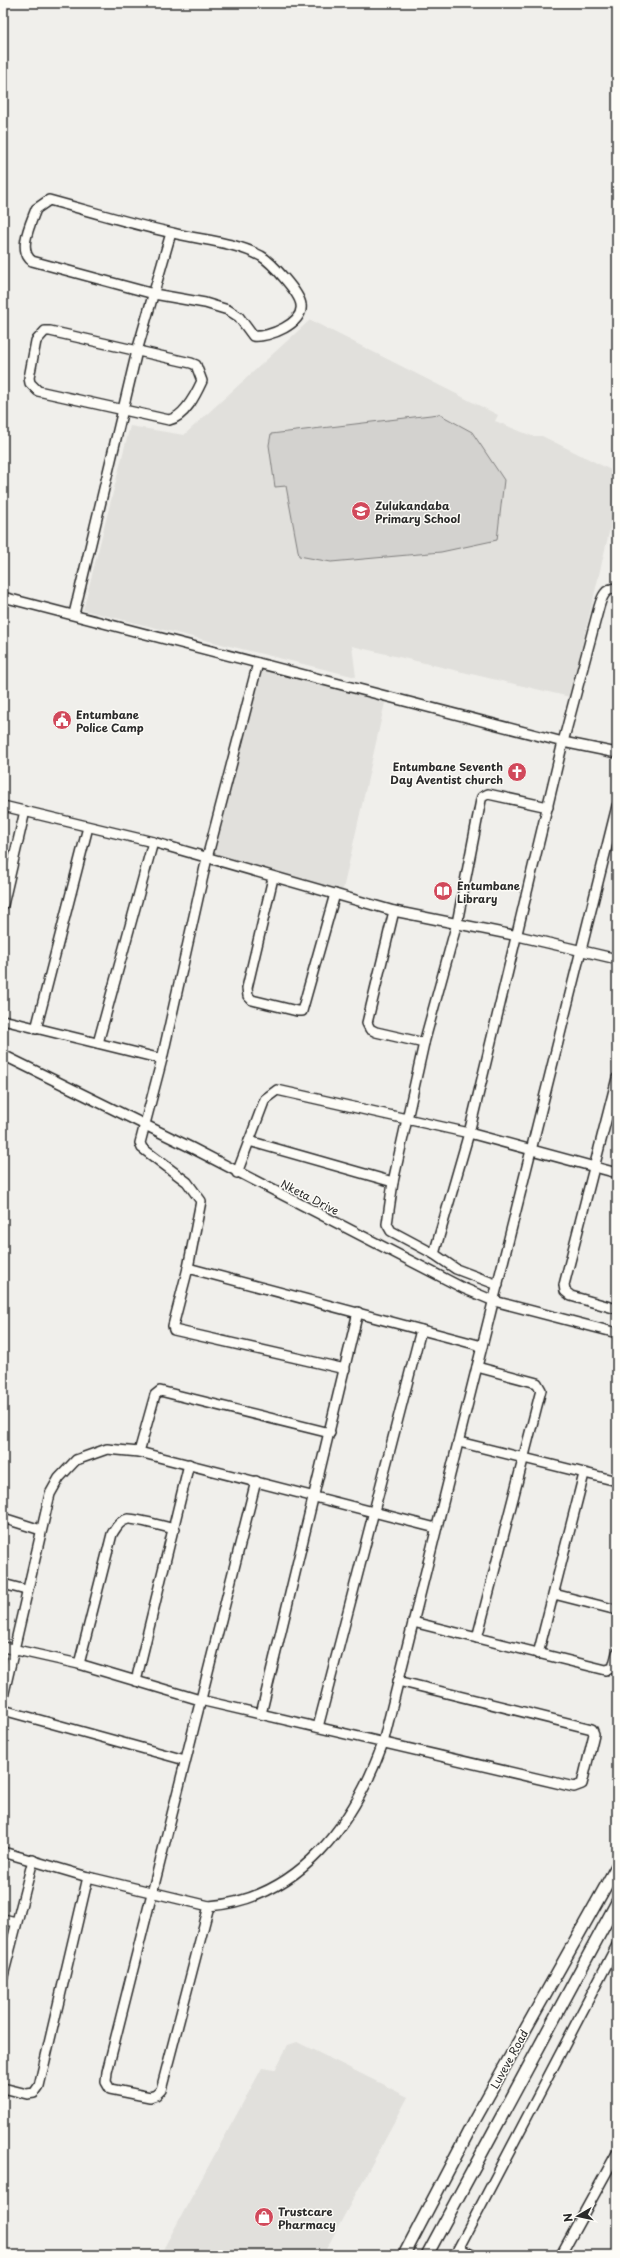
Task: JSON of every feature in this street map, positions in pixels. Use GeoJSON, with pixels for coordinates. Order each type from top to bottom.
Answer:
{"type":"FeatureCollection","features":[{"type":"Feature","properties":{"kind":"street"},"geometry":{"type":"LineString","coordinates":[[49,200],[171,233],[238,247],[262,257],[299,296],[302,306],[299,314],[285,327],[263,338],[253,336],[239,317],[228,310],[205,303],[154,294],[32,261],[27,257],[24,249],[36,208],[49,200]]}},
{"type":"Feature","properties":{"kind":"street"},"geometry":{"type":"LineString","coordinates":[[74,614],[137,351],[171,233]]}},
{"type":"Feature","properties":{"kind":"street"},"geometry":{"type":"LineString","coordinates":[[50,330],[137,351],[196,365],[202,381],[196,394],[175,419],[156,418],[38,391],[30,383],[28,378],[33,352],[40,335],[50,330]]}},
{"type":"Feature","properties":{"kind":"street"},"geometry":{"type":"LineString","coordinates":[[434,1254],[469,1133],[518,936],[563,742],[603,595],[610,589],[617,588]]}},
{"type":"Feature","properties":{"kind":"street"},"geometry":{"type":"LineString","coordinates":[[3,597],[74,614],[563,742],[617,753]]}},
{"type":"Feature","properties":{"kind":"street"},"geometry":{"type":"LineString","coordinates":[[258,662],[207,858],[162,1059],[144,1124],[140,1145],[188,1182],[201,1201],[188,1268],[173,1326],[176,1332],[344,1370]]}},
{"type":"Feature","properties":{"kind":"street"},"geometry":{"type":"LineString","coordinates":[[498,1285],[456,1269],[434,1254],[389,1228],[387,1221],[393,1182],[424,1043],[457,923],[482,797],[488,794],[548,807]]}},
{"type":"Feature","properties":{"kind":"street"},"geometry":{"type":"LineString","coordinates":[[3,806],[153,842],[273,878],[394,911],[518,936],[617,959]]}},
{"type":"Feature","properties":{"kind":"street"},"geometry":{"type":"LineString","coordinates":[[3,1852],[88,1877],[209,1906],[232,1903],[252,1897],[286,1879],[317,1856],[333,1838],[354,1807],[375,1766],[384,1743],[436,1528],[459,1442],[617,806]]}},
{"type":"Feature","properties":{"kind":"street"},"geometry":{"type":"LineString","coordinates":[[3,905],[25,811]]}},
{"type":"Feature","properties":{"kind":"street"},"geometry":{"type":"LineString","coordinates":[[36,1028],[88,827]]}},
{"type":"Feature","properties":{"kind":"street"},"geometry":{"type":"LineString","coordinates":[[98,1043],[153,842]]}},
{"type":"Feature","properties":{"kind":"street"},"geometry":{"type":"LineString","coordinates":[[273,878],[248,988],[248,996],[252,1000],[296,1012],[302,1010],[335,894]]}},
{"type":"Feature","properties":{"kind":"street"},"geometry":{"type":"LineString","coordinates":[[394,911],[367,1023],[370,1029],[376,1032],[424,1043]]}},
{"type":"Feature","properties":{"kind":"street"},"geometry":{"type":"LineString","coordinates":[[3,1020],[162,1059]]}},
{"type":"Feature","properties":{"kind":"street","name":"Nketa Drive"},"geometry":{"type":"LineString","coordinates":[[3,1055],[144,1124],[463,1288],[494,1301],[617,1333]]}},
{"type":"Feature","properties":{"kind":"street"},"geometry":{"type":"LineString","coordinates":[[617,1078],[564,1285],[565,1291],[571,1296],[617,1309]]}},
{"type":"Feature","properties":{"kind":"street"},"geometry":{"type":"LineString","coordinates":[[237,1173],[265,1099],[277,1090],[469,1133],[531,1152],[617,1173]]}},
{"type":"Feature","properties":{"kind":"street"},"geometry":{"type":"LineString","coordinates":[[249,1140],[393,1182]]}},
{"type":"Feature","properties":{"kind":"street"},"geometry":{"type":"LineString","coordinates":[[188,1268],[482,1346]]}},
{"type":"Feature","properties":{"kind":"street"},"geometry":{"type":"LineString","coordinates":[[261,1714],[315,1496],[358,1312]]}},
{"type":"Feature","properties":{"kind":"street"},"geometry":{"type":"LineString","coordinates":[[318,1727],[421,1330]]}},
{"type":"Feature","properties":{"kind":"street"},"geometry":{"type":"LineString","coordinates":[[477,1367],[537,1383],[541,1388],[477,1638]]}},
{"type":"Feature","properties":{"kind":"street"},"geometry":{"type":"LineString","coordinates":[[139,1452],[155,1395],[160,1391],[330,1433]]}},
{"type":"Feature","properties":{"kind":"street"},"geometry":{"type":"LineString","coordinates":[[459,1442],[617,1481]]}},
{"type":"Feature","properties":{"kind":"street"},"geometry":{"type":"LineString","coordinates":[[3,1697],[15,1650],[26,1590],[50,1494],[59,1478],[76,1460],[107,1449],[139,1452],[436,1528]]}},
{"type":"Feature","properties":{"kind":"street"},"geometry":{"type":"LineString","coordinates":[[136,1681],[190,1464]]}},
{"type":"Feature","properties":{"kind":"street"},"geometry":{"type":"LineString","coordinates":[[538,1654],[584,1474]]}},
{"type":"Feature","properties":{"kind":"street"},"geometry":{"type":"LineString","coordinates":[[209,1906],[161,2090],[156,2095],[150,2097],[110,2089],[106,2082],[107,2072],[256,1482]]}},
{"type":"Feature","properties":{"kind":"street"},"geometry":{"type":"LineString","coordinates":[[3,1518],[41,1530]]}},
{"type":"Feature","properties":{"kind":"street"},"geometry":{"type":"LineString","coordinates":[[79,1664],[112,1534],[116,1527],[128,1519],[174,1529]]}},
{"type":"Feature","properties":{"kind":"street"},"geometry":{"type":"LineString","coordinates":[[3,1584],[26,1590]]}},
{"type":"Feature","properties":{"kind":"street"},"geometry":{"type":"LineString","coordinates":[[554,1594],[617,1610]]}},
{"type":"Feature","properties":{"kind":"street"},"geometry":{"type":"LineString","coordinates":[[413,1622],[606,1670],[613,1668],[617,1653]]}},
{"type":"Feature","properties":{"kind":"street"},"geometry":{"type":"LineString","coordinates":[[3,1647],[79,1664],[200,1700],[574,1787],[582,1784],[594,1734],[592,1729],[398,1681]]}},
{"type":"Feature","properties":{"kind":"street"},"geometry":{"type":"LineString","coordinates":[[3,1710],[185,1760]]}},
{"type":"Feature","properties":{"kind":"street"},"geometry":{"type":"LineString","coordinates":[[3,1976],[33,1860]]}},
{"type":"Feature","properties":{"kind":"street","name":"Luveve Road"},"geometry":{"type":"LineString","coordinates":[[404,2255],[473,2123],[617,1866]]}},
{"type":"Feature","properties":{"kind":"street"},"geometry":{"type":"LineString","coordinates":[[3,2088],[27,2094],[34,2093],[39,2086],[88,1877]]}},
{"type":"Feature","properties":{"kind":"street"},"geometry":{"type":"LineString","coordinates":[[600,1897],[617,1903]]}},
{"type":"Feature","properties":{"kind":"street","name":"Luveve Road"},"geometry":{"type":"LineString","coordinates":[[427,2255],[617,1903]]}},
{"type":"Feature","properties":{"kind":"street"},"geometry":{"type":"LineString","coordinates":[[3,1919],[16,1922]]}},
{"type":"Feature","properties":{"kind":"street"},"geometry":{"type":"LineString","coordinates":[[472,2255],[457,2251],[617,1945]]}},
{"type":"Feature","properties":{"kind":"street"},"geometry":{"type":"LineString","coordinates":[[561,2255],[617,2153]]}},
{"type":"Feature","properties":{"kind":"shaded area","name":"Zulukandaba Primary School"},"geometry":{"type":"Polygon","coordinates":[[[310,320],[498,415],[495,421],[532,436],[542,436],[617,473],[617,499],[570,697],[352,646],[356,677],[83,610],[130,426],[184,435],[310,320]]]}},
{"type":"Feature","properties":{"kind":"shaded area"},"geometry":{"type":"Polygon","coordinates":[[[439,414],[472,432],[504,480],[497,540],[441,552],[331,562],[299,556],[286,486],[275,487],[269,445],[271,434],[439,414]]]}},
{"type":"Feature","properties":{"kind":"shaded area"},"geometry":{"type":"Polygon","coordinates":[[[259,664],[386,698],[342,894],[209,857],[259,664]]]}},
{"type":"Feature","properties":{"kind":"shaded area"},"geometry":{"type":"Polygon","coordinates":[[[297,2042],[408,2097],[323,2255],[160,2255],[262,2068],[275,2070],[288,2045],[297,2042]]]}},
{"type":"Feature","properties":{"kind":"place","name":"Zulukandaba Primary School"},"geometry":{"type":"Point","coordinates":[361,511]}},
{"type":"Feature","properties":{"kind":"place","name":"Entumbane Police Camp"},"geometry":{"type":"Point","coordinates":[62,720]}},
{"type":"Feature","properties":{"kind":"place","name":"Entumbane Seventh Day Aventist church"},"geometry":{"type":"Point","coordinates":[517,772]}},
{"type":"Feature","properties":{"kind":"place","name":"Entumbane Library"},"geometry":{"type":"Point","coordinates":[443,891]}},
{"type":"Feature","properties":{"kind":"place","name":"Trustcare Pharmacy"},"geometry":{"type":"Point","coordinates":[264,2217]}}]}
